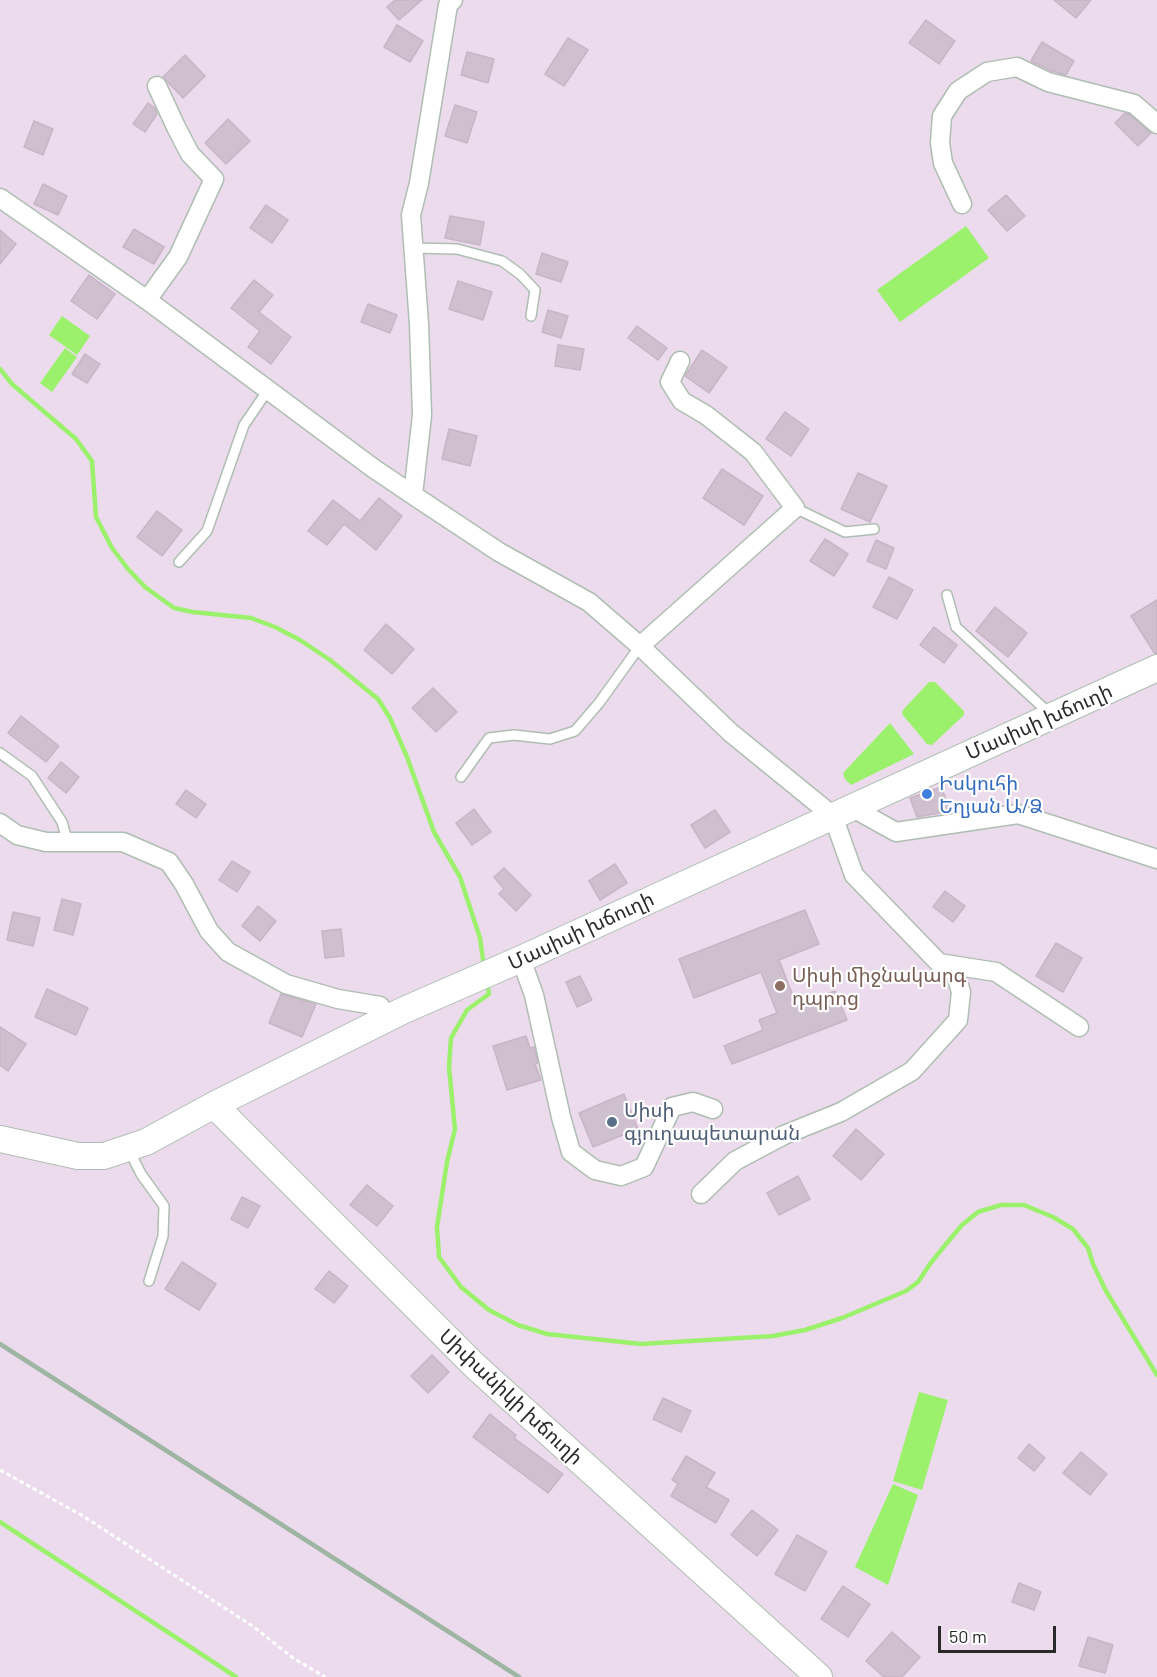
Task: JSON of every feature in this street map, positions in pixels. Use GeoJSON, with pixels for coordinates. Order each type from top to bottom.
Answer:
{"type":"FeatureCollection","features":[{"type":"Feature","properties":{"kind":"main road","name":"Մասիսի խճուղի"},"geometry":{"type":"LineString","coordinates":[[0,1139],[78,1156],[104,1156],[146,1142],[395,1014],[521,959],[1157,668]]}},
{"type":"Feature","properties":{"kind":"main road","name":"Սիփանիկի խճուղի"},"geometry":{"type":"LineString","coordinates":[[214,1106],[475,1366],[819,1677]]}},
{"type":"Feature","properties":{"kind":"street"},"geometry":{"type":"LineString","coordinates":[[413,495],[422,415],[419,324],[411,215],[419,183],[448,2]]}},
{"type":"Feature","properties":{"kind":"street"},"geometry":{"type":"LineString","coordinates":[[962,204],[943,163],[940,143],[942,116],[957,91],[987,72],[1017,67],[1048,82],[1134,104],[1157,124]]}},
{"type":"Feature","properties":{"kind":"street"},"geometry":{"type":"LineString","coordinates":[[147,300],[178,257],[213,179],[190,154],[157,86]]}},
{"type":"Feature","properties":{"kind":"street"},"geometry":{"type":"LineString","coordinates":[[0,198],[147,300],[413,495],[499,552],[589,602],[640,646],[731,734],[842,811],[896,832],[1018,814],[1157,859]]}},
{"type":"Feature","properties":{"kind":"street"},"geometry":{"type":"LineString","coordinates":[[640,646],[795,508],[753,452],[706,415],[682,401],[670,382],[680,361]]}},
{"type":"Feature","properties":{"kind":"street"},"geometry":{"type":"LineString","coordinates":[[842,811],[854,875],[939,963],[996,972],[1079,1027]]}},
{"type":"Feature","properties":{"kind":"street"},"geometry":{"type":"LineString","coordinates":[[0,824],[17,835],[46,842],[123,842],[169,862],[184,884],[209,931],[228,952],[286,984],[338,999],[380,1006],[395,1014]]}},
{"type":"Feature","properties":{"kind":"street"},"geometry":{"type":"LineString","coordinates":[[521,959],[534,995],[571,1152],[596,1170],[621,1176],[644,1167],[672,1107],[693,1102],[713,1109]]}},
{"type":"Feature","properties":{"kind":"street"},"geometry":{"type":"LineString","coordinates":[[701,1194],[735,1161],[783,1135],[841,1112],[912,1071],[958,1020],[961,992],[953,965]]}},
{"type":"Feature","properties":{"kind":"lane"},"geometry":{"type":"LineString","coordinates":[[413,248],[457,249],[502,261],[520,274],[535,290],[531,316]]}},
{"type":"Feature","properties":{"kind":"lane"},"geometry":{"type":"LineString","coordinates":[[178,562],[207,531],[244,425],[268,390]]}},
{"type":"Feature","properties":{"kind":"lane"},"geometry":{"type":"LineString","coordinates":[[795,508],[844,532],[874,529]]}},
{"type":"Feature","properties":{"kind":"lane"},"geometry":{"type":"LineString","coordinates":[[947,595],[957,627],[1052,716]]}},
{"type":"Feature","properties":{"kind":"lane"},"geometry":{"type":"LineString","coordinates":[[461,777],[489,738],[514,735],[550,739],[575,731],[599,704],[640,646]]}},
{"type":"Feature","properties":{"kind":"lane"},"geometry":{"type":"LineString","coordinates":[[0,753],[32,776],[62,822],[68,843]]}},
{"type":"Feature","properties":{"kind":"lane"},"geometry":{"type":"LineString","coordinates":[[128,1148],[141,1173],[165,1206],[163,1236],[149,1281]]}},
{"type":"Feature","properties":{"kind":"path"},"geometry":{"type":"LineString","coordinates":[[0,1470],[83,1516],[254,1627],[293,1658],[325,1677]]}},
{"type":"Feature","properties":{"kind":"shaded area"},"geometry":{"type":"Polygon","coordinates":[[[966,226],[989,258],[900,322],[877,290],[966,226]]]}},
{"type":"Feature","properties":{"kind":"shaded area"},"geometry":{"type":"Polygon","coordinates":[[[62,316],[90,336],[77,355],[49,335],[62,316]]]}},
{"type":"Feature","properties":{"kind":"shaded area"},"geometry":{"type":"Polygon","coordinates":[[[65,348],[77,357],[52,392],[40,383],[65,348]]]}},
{"type":"Feature","properties":{"kind":"shaded area"},"geometry":{"type":"Polygon","coordinates":[[[929,682],[935,682],[964,711],[964,715],[932,745],[927,744],[902,714],[903,710],[929,682]]]}},
{"type":"Feature","properties":{"kind":"shaded area"},"geometry":{"type":"Polygon","coordinates":[[[890,723],[914,754],[851,785],[843,773],[890,723]]]}},
{"type":"Feature","properties":{"kind":"shaded area"},"geometry":{"type":"Polygon","coordinates":[[[919,1392],[948,1400],[922,1490],[893,1481],[919,1392]]]}},
{"type":"Feature","properties":{"kind":"shaded area"},"geometry":{"type":"Polygon","coordinates":[[[893,1484],[918,1495],[888,1585],[855,1567],[893,1484]]]}},
{"type":"Feature","properties":{"kind":"building"},"geometry":{"type":"Polygon","coordinates":[[[395,0],[422,0],[399,20],[387,7],[395,0]]]}},
{"type":"Feature","properties":{"kind":"building"},"geometry":{"type":"Polygon","coordinates":[[[1054,0],[1091,0],[1076,18],[1054,0]]]}},
{"type":"Feature","properties":{"kind":"building"},"geometry":{"type":"Polygon","coordinates":[[[926,20],[955,41],[939,64],[909,43],[926,20]]]}},
{"type":"Feature","properties":{"kind":"building"},"geometry":{"type":"Polygon","coordinates":[[[397,25],[423,41],[410,62],[384,47],[397,25]]]}},
{"type":"Feature","properties":{"kind":"building"},"geometry":{"type":"Polygon","coordinates":[[[568,38],[588,50],[564,86],[545,74],[568,38]]]}},
{"type":"Feature","properties":{"kind":"building"},"geometry":{"type":"Polygon","coordinates":[[[1042,42],[1074,61],[1066,75],[1031,61],[1042,42]]]}},
{"type":"Feature","properties":{"kind":"building"},"geometry":{"type":"Polygon","coordinates":[[[467,52],[494,59],[488,83],[461,75],[467,52]]]}},
{"type":"Feature","properties":{"kind":"building"},"geometry":{"type":"Polygon","coordinates":[[[185,55],[205,76],[183,98],[163,77],[185,55]]]}},
{"type":"Feature","properties":{"kind":"building"},"geometry":{"type":"Polygon","coordinates":[[[148,103],[155,108],[157,114],[145,132],[133,124],[148,103]]]}},
{"type":"Feature","properties":{"kind":"building"},"geometry":{"type":"Polygon","coordinates":[[[455,105],[477,112],[467,143],[445,136],[455,105]]]}},
{"type":"Feature","properties":{"kind":"building"},"geometry":{"type":"Polygon","coordinates":[[[1125,113],[1151,133],[1138,146],[1115,123],[1125,113]]]}},
{"type":"Feature","properties":{"kind":"building"},"geometry":{"type":"Polygon","coordinates":[[[228,119],[250,141],[226,164],[205,143],[228,119]]]}},
{"type":"Feature","properties":{"kind":"building"},"geometry":{"type":"Polygon","coordinates":[[[34,121],[53,129],[43,155],[24,147],[34,121]]]}},
{"type":"Feature","properties":{"kind":"building"},"geometry":{"type":"Polygon","coordinates":[[[43,184],[67,196],[58,215],[34,204],[43,184]]]}},
{"type":"Feature","properties":{"kind":"building"},"geometry":{"type":"Polygon","coordinates":[[[1006,195],[1025,216],[1007,231],[988,210],[1006,195]]]}},
{"type":"Feature","properties":{"kind":"building"},"geometry":{"type":"Polygon","coordinates":[[[266,205],[288,220],[272,243],[250,228],[266,205]]]}},
{"type":"Feature","properties":{"kind":"building"},"geometry":{"type":"Polygon","coordinates":[[[450,216],[484,222],[480,245],[445,238],[450,216]]]}},
{"type":"Feature","properties":{"kind":"building"},"geometry":{"type":"Polygon","coordinates":[[[134,229],[164,247],[154,264],[123,247],[134,229]]]}},
{"type":"Feature","properties":{"kind":"building"},"geometry":{"type":"Polygon","coordinates":[[[0,230],[16,244],[0,264],[0,230]]]}},
{"type":"Feature","properties":{"kind":"building"},"geometry":{"type":"Polygon","coordinates":[[[542,253],[568,262],[561,282],[536,274],[542,253]]]}},
{"type":"Feature","properties":{"kind":"building"},"geometry":{"type":"Polygon","coordinates":[[[89,275],[115,294],[97,319],[71,301],[89,275]]]}},
{"type":"Feature","properties":{"kind":"building"},"geometry":{"type":"Polygon","coordinates":[[[254,280],[273,295],[259,312],[291,337],[271,364],[248,347],[260,331],[231,308],[254,280]]]}},
{"type":"Feature","properties":{"kind":"building"},"geometry":{"type":"Polygon","coordinates":[[[458,281],[492,292],[483,320],[449,309],[458,281]]]}},
{"type":"Feature","properties":{"kind":"building"},"geometry":{"type":"Polygon","coordinates":[[[368,304],[397,315],[390,333],[361,322],[368,304]]]}},
{"type":"Feature","properties":{"kind":"building"},"geometry":{"type":"Polygon","coordinates":[[[548,310],[568,316],[561,338],[542,332],[548,310]]]}},
{"type":"Feature","properties":{"kind":"building"},"geometry":{"type":"Polygon","coordinates":[[[637,326],[667,348],[658,360],[628,338],[637,326]]]}},
{"type":"Feature","properties":{"kind":"building"},"geometry":{"type":"Polygon","coordinates":[[[558,345],[584,349],[580,370],[555,366],[558,345]]]}},
{"type":"Feature","properties":{"kind":"building"},"geometry":{"type":"Polygon","coordinates":[[[702,350],[727,367],[709,393],[685,376],[702,350]]]}},
{"type":"Feature","properties":{"kind":"building"},"geometry":{"type":"Polygon","coordinates":[[[85,354],[100,364],[87,383],[72,374],[85,354]]]}},
{"type":"Feature","properties":{"kind":"building"},"geometry":{"type":"Polygon","coordinates":[[[785,412],[809,429],[791,456],[766,439],[785,412]]]}},
{"type":"Feature","properties":{"kind":"building"},"geometry":{"type":"Polygon","coordinates":[[[449,429],[477,436],[470,466],[442,459],[449,429]]]}},
{"type":"Feature","properties":{"kind":"building"},"geometry":{"type":"Polygon","coordinates":[[[722,469],[763,496],[744,525],[703,498],[722,469]]]}},
{"type":"Feature","properties":{"kind":"building"},"geometry":{"type":"Polygon","coordinates":[[[858,473],[887,486],[870,522],[841,509],[858,473]]]}},
{"type":"Feature","properties":{"kind":"building"},"geometry":{"type":"Polygon","coordinates":[[[379,498],[402,516],[376,550],[344,524],[327,545],[308,531],[333,500],[360,521],[379,498]]]}},
{"type":"Feature","properties":{"kind":"building"},"geometry":{"type":"Polygon","coordinates":[[[157,511],[182,530],[162,556],[137,537],[157,511]]]}},
{"type":"Feature","properties":{"kind":"building"},"geometry":{"type":"Polygon","coordinates":[[[825,539],[848,554],[834,576],[810,561],[825,539]]]}},
{"type":"Feature","properties":{"kind":"building"},"geometry":{"type":"Polygon","coordinates":[[[876,540],[894,548],[886,569],[867,561],[876,540]]]}},
{"type":"Feature","properties":{"kind":"building"},"geometry":{"type":"Polygon","coordinates":[[[889,577],[913,590],[897,619],[873,607],[889,577]]]}},
{"type":"Feature","properties":{"kind":"building"},"geometry":{"type":"Polygon","coordinates":[[[1157,600],[1157,653],[1155,654],[1131,616],[1157,600]]]}},
{"type":"Feature","properties":{"kind":"building"},"geometry":{"type":"Polygon","coordinates":[[[995,607],[1027,633],[1008,657],[976,631],[995,607]]]}},
{"type":"Feature","properties":{"kind":"building"},"geometry":{"type":"Polygon","coordinates":[[[386,624],[414,649],[392,674],[364,650],[386,624]]]}},
{"type":"Feature","properties":{"kind":"building"},"geometry":{"type":"Polygon","coordinates":[[[934,627],[957,645],[944,663],[920,645],[934,627]]]}},
{"type":"Feature","properties":{"kind":"building"},"geometry":{"type":"Polygon","coordinates":[[[433,688],[457,712],[436,732],[412,708],[433,688]]]}},
{"type":"Feature","properties":{"kind":"building"},"geometry":{"type":"Polygon","coordinates":[[[21,716],[59,746],[46,762],[8,733],[21,716]]]}},
{"type":"Feature","properties":{"kind":"building"},"geometry":{"type":"Polygon","coordinates":[[[61,762],[79,777],[66,793],[48,778],[61,762]]]}},
{"type":"Feature","properties":{"kind":"building"},"geometry":{"type":"Polygon","coordinates":[[[941,787],[951,811],[917,817],[910,798],[941,787]]]}},
{"type":"Feature","properties":{"kind":"building"},"geometry":{"type":"Polygon","coordinates":[[[186,790],[206,804],[196,818],[176,804],[186,790]]]}},
{"type":"Feature","properties":{"kind":"building"},"geometry":{"type":"Polygon","coordinates":[[[474,809],[491,832],[472,845],[456,823],[474,809]]]}},
{"type":"Feature","properties":{"kind":"building"},"geometry":{"type":"Polygon","coordinates":[[[715,810],[730,832],[705,848],[691,825],[715,810]]]}},
{"type":"Feature","properties":{"kind":"building"},"geometry":{"type":"Polygon","coordinates":[[[232,861],[250,872],[237,892],[219,880],[232,861]]]}},
{"type":"Feature","properties":{"kind":"building"},"geometry":{"type":"Polygon","coordinates":[[[615,864],[627,883],[600,900],[589,881],[615,864]]]}},
{"type":"Feature","properties":{"kind":"building"},"geometry":{"type":"Polygon","coordinates":[[[504,868],[531,895],[516,911],[499,894],[504,889],[494,877],[504,868]]]}},
{"type":"Feature","properties":{"kind":"building"},"geometry":{"type":"Polygon","coordinates":[[[945,891],[965,906],[953,922],[933,907],[945,891]]]}},
{"type":"Feature","properties":{"kind":"building"},"geometry":{"type":"Polygon","coordinates":[[[62,899],[81,904],[73,935],[54,930],[62,899]]]}},
{"type":"Feature","properties":{"kind":"building"},"geometry":{"type":"Polygon","coordinates":[[[258,906],[276,921],[260,941],[242,926],[258,906]]]}},
{"type":"Feature","properties":{"kind":"building"},"geometry":{"type":"Polygon","coordinates":[[[805,910],[819,944],[779,960],[797,1006],[835,991],[847,1020],[732,1064],[724,1046],[763,1030],[759,1020],[777,1013],[761,972],[694,998],[679,959],[805,910]]]}},
{"type":"Feature","properties":{"kind":"building"},"geometry":{"type":"Polygon","coordinates":[[[13,912],[40,918],[33,946],[7,940],[13,912]]]}},
{"type":"Feature","properties":{"kind":"building"},"geometry":{"type":"Polygon","coordinates":[[[341,929],[344,956],[325,958],[322,931],[341,929]]]}},
{"type":"Feature","properties":{"kind":"building"},"geometry":{"type":"Polygon","coordinates":[[[1056,943],[1082,958],[1063,992],[1036,976],[1056,943]]]}},
{"type":"Feature","properties":{"kind":"building"},"geometry":{"type":"Polygon","coordinates":[[[580,976],[592,1000],[577,1007],[566,982],[580,976]]]}},
{"type":"Feature","properties":{"kind":"building"},"geometry":{"type":"Polygon","coordinates":[[[47,989],[88,1008],[76,1035],[35,1017],[47,989]]]}},
{"type":"Feature","properties":{"kind":"building"},"geometry":{"type":"Polygon","coordinates":[[[281,994],[316,1004],[302,1037],[269,1023],[281,994]]]}},
{"type":"Feature","properties":{"kind":"building"},"geometry":{"type":"Polygon","coordinates":[[[0,1027],[26,1044],[8,1071],[0,1065],[0,1027]]]}},
{"type":"Feature","properties":{"kind":"building"},"geometry":{"type":"Polygon","coordinates":[[[526,1036],[530,1048],[534,1047],[538,1063],[535,1064],[541,1080],[507,1090],[493,1046],[526,1036]]]}},
{"type":"Feature","properties":{"kind":"building"},"geometry":{"type":"Polygon","coordinates":[[[624,1094],[638,1129],[593,1147],[579,1113],[624,1094]]]}},
{"type":"Feature","properties":{"kind":"building"},"geometry":{"type":"Polygon","coordinates":[[[856,1129],[884,1154],[861,1180],[833,1156],[856,1129]]]}},
{"type":"Feature","properties":{"kind":"building"},"geometry":{"type":"Polygon","coordinates":[[[798,1176],[810,1199],[779,1215],[767,1193],[798,1176]]]}},
{"type":"Feature","properties":{"kind":"building"},"geometry":{"type":"Polygon","coordinates":[[[367,1185],[393,1206],[377,1226],[350,1205],[367,1185]]]}},
{"type":"Feature","properties":{"kind":"building"},"geometry":{"type":"Polygon","coordinates":[[[242,1197],[260,1206],[248,1228],[231,1219],[242,1197]]]}},
{"type":"Feature","properties":{"kind":"building"},"geometry":{"type":"Polygon","coordinates":[[[182,1262],[216,1284],[199,1310],[165,1289],[182,1262]]]}},
{"type":"Feature","properties":{"kind":"building"},"geometry":{"type":"Polygon","coordinates":[[[329,1271],[348,1286],[334,1303],[315,1289],[329,1271]]]}},
{"type":"Feature","properties":{"kind":"building"},"geometry":{"type":"Polygon","coordinates":[[[432,1355],[449,1372],[428,1393],[411,1376],[432,1355]]]}},
{"type":"Feature","properties":{"kind":"building"},"geometry":{"type":"Polygon","coordinates":[[[663,1398],[691,1411],[681,1432],[653,1419],[663,1398]]]}},
{"type":"Feature","properties":{"kind":"building"},"geometry":{"type":"Polygon","coordinates":[[[490,1414],[516,1435],[514,1438],[563,1474],[548,1493],[473,1437],[490,1414]]]}},
{"type":"Feature","properties":{"kind":"building"},"geometry":{"type":"Polygon","coordinates":[[[1029,1444],[1045,1458],[1034,1471],[1018,1458],[1029,1444]]]}},
{"type":"Feature","properties":{"kind":"building"},"geometry":{"type":"Polygon","coordinates":[[[1081,1452],[1107,1474],[1090,1495],[1063,1473],[1081,1452]]]}},
{"type":"Feature","properties":{"kind":"building"},"geometry":{"type":"Polygon","coordinates":[[[686,1456],[715,1473],[706,1487],[729,1500],[716,1523],[671,1496],[678,1484],[672,1480],[686,1456]]]}},
{"type":"Feature","properties":{"kind":"building"},"geometry":{"type":"Polygon","coordinates":[[[752,1510],[778,1530],[757,1556],[731,1535],[752,1510]]]}},
{"type":"Feature","properties":{"kind":"building"},"geometry":{"type":"Polygon","coordinates":[[[797,1535],[827,1552],[805,1591],[775,1574],[797,1535]]]}},
{"type":"Feature","properties":{"kind":"building"},"geometry":{"type":"Polygon","coordinates":[[[1019,1583],[1041,1592],[1034,1610],[1012,1602],[1019,1583]]]}},
{"type":"Feature","properties":{"kind":"building"},"geometry":{"type":"Polygon","coordinates":[[[843,1586],[870,1604],[848,1637],[821,1619],[843,1586]]]}},
{"type":"Feature","properties":{"kind":"building"},"geometry":{"type":"Polygon","coordinates":[[[892,1632],[920,1657],[902,1677],[884,1677],[866,1661],[892,1632]]]}},
{"type":"Feature","properties":{"kind":"building"},"geometry":{"type":"Polygon","coordinates":[[[1088,1637],[1113,1645],[1105,1673],[1079,1666],[1088,1637]]]}},
{"type":"Feature","properties":{"kind":"waterway"},"geometry":{"type":"LineString","coordinates":[[0,369],[12,384],[76,439],[92,461],[96,517],[112,548],[145,587],[174,608],[251,618],[275,627],[330,660],[378,699],[390,718],[407,757],[434,832],[460,877],[480,938],[484,967]]}},
{"type":"Feature","properties":{"kind":"waterway"},"geometry":{"type":"LineString","coordinates":[[487,982],[489,994],[467,1010],[451,1038],[449,1067],[455,1129],[447,1162],[437,1227],[439,1257],[461,1287],[489,1310],[518,1325],[547,1334],[641,1344],[773,1336],[805,1330],[842,1318],[906,1291],[918,1282],[962,1225],[978,1212],[1001,1205],[1024,1205],[1053,1217],[1073,1229],[1088,1248],[1106,1291],[1157,1375]]}},
{"type":"Feature","properties":{"kind":"waterway"},"geometry":{"type":"LineString","coordinates":[[0,1522],[236,1677]]}},
{"type":"Feature","properties":{"kind":"railway"},"geometry":{"type":"LineString","coordinates":[[0,1344],[519,1677]]}},
{"type":"Feature","properties":{"kind":"place","name":"Իսկուհի Եղյան Ա/Ձ"},"geometry":{"type":"Point","coordinates":[927,794]}},
{"type":"Feature","properties":{"kind":"place","name":"Սիսի միջնակարգ դպրոց"},"geometry":{"type":"Point","coordinates":[780,986]}},
{"type":"Feature","properties":{"kind":"place","name":"Սիսի գյուղապետարան"},"geometry":{"type":"Point","coordinates":[612,1122]}}]}
